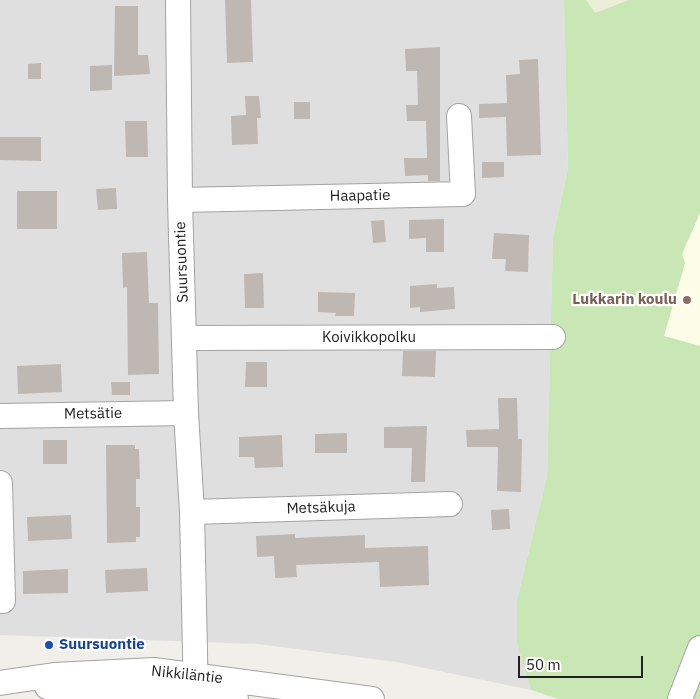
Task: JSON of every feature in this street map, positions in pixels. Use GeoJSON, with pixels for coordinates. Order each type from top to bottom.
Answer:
{"type":"FeatureCollection","features":[{"type":"Feature","properties":{"kind":"street","name":"Suursuontie"},"geometry":{"type":"LineString","coordinates":[[178,0],[180,200],[186,413],[192,512],[196,689]]}},
{"type":"Feature","properties":{"kind":"street","name":"Haapatie"},"geometry":{"type":"LineString","coordinates":[[180,200],[462,194],[459,116]]}},
{"type":"Feature","properties":{"kind":"street","name":"Koivikkopolku"},"geometry":{"type":"LineString","coordinates":[[185,338],[553,337]]}},
{"type":"Feature","properties":{"kind":"street","name":"Metsätie"},"geometry":{"type":"LineString","coordinates":[[0,416],[186,413]]}},
{"type":"Feature","properties":{"kind":"street"},"geometry":{"type":"LineString","coordinates":[[0,483],[3,601]]}},
{"type":"Feature","properties":{"kind":"street","name":"Metsäkuja"},"geometry":{"type":"LineString","coordinates":[[192,512],[450,504]]}},
{"type":"Feature","properties":{"kind":"street"},"geometry":{"type":"LineString","coordinates":[[680,699],[700,648]]}},
{"type":"Feature","properties":{"kind":"street","name":"Nikkiläntie"},"geometry":{"type":"LineString","coordinates":[[0,683],[66,689],[196,689],[372,699]]}},
{"type":"Feature","properties":{"kind":"street","name":"Nikkiläntie"},"geometry":{"type":"LineString","coordinates":[[196,689],[236,699]]}},
{"type":"Feature","properties":{"kind":"shaded area"},"geometry":{"type":"Polygon","coordinates":[[[0,0],[564,0],[568,169],[553,237],[547,476],[517,600],[517,644],[531,690],[396,662],[258,644],[0,635],[0,0]]]}},
{"type":"Feature","properties":{"kind":"shaded area"},"geometry":{"type":"Polygon","coordinates":[[[586,0],[628,0],[595,13],[586,5],[586,0]]]}},
{"type":"Feature","properties":{"kind":"shaded area","name":"Lukkarin koulu"},"geometry":{"type":"Polygon","coordinates":[[[700,213],[700,346],[664,336],[685,263],[682,254],[700,213]]]}},
{"type":"Feature","properties":{"kind":"green space"},"geometry":{"type":"Polygon","coordinates":[[[564,0],[586,0],[595,13],[629,0],[700,0],[700,213],[682,254],[685,263],[664,336],[700,346],[700,699],[558,699],[531,690],[517,644],[517,600],[547,476],[553,237],[568,169],[564,0]]]}},
{"type":"Feature","properties":{"kind":"building"},"geometry":{"type":"Polygon","coordinates":[[[225,0],[251,0],[253,62],[227,63],[225,0]]]}},
{"type":"Feature","properties":{"kind":"building"},"geometry":{"type":"Polygon","coordinates":[[[115,6],[138,6],[138,55],[148,55],[150,74],[114,76],[115,6]]]}},
{"type":"Feature","properties":{"kind":"building"},"geometry":{"type":"Polygon","coordinates":[[[440,47],[440,181],[428,181],[428,175],[405,176],[404,158],[427,158],[426,121],[407,121],[406,105],[418,105],[417,71],[406,71],[405,49],[440,47]]]}},
{"type":"Feature","properties":{"kind":"building"},"geometry":{"type":"Polygon","coordinates":[[[538,59],[541,155],[507,156],[506,117],[479,118],[479,104],[507,103],[506,75],[520,74],[519,60],[538,59]]]}},
{"type":"Feature","properties":{"kind":"building"},"geometry":{"type":"Polygon","coordinates":[[[41,63],[41,79],[28,79],[28,64],[41,63]]]}},
{"type":"Feature","properties":{"kind":"building"},"geometry":{"type":"Polygon","coordinates":[[[112,65],[112,90],[90,91],[90,66],[112,65]]]}},
{"type":"Feature","properties":{"kind":"building"},"geometry":{"type":"Polygon","coordinates":[[[245,96],[259,96],[261,118],[257,118],[258,144],[232,145],[231,116],[246,115],[245,96]]]}},
{"type":"Feature","properties":{"kind":"building"},"geometry":{"type":"Polygon","coordinates":[[[294,102],[310,102],[310,119],[294,119],[294,102]]]}},
{"type":"Feature","properties":{"kind":"building"},"geometry":{"type":"Polygon","coordinates":[[[125,121],[147,121],[148,157],[126,157],[125,121]]]}},
{"type":"Feature","properties":{"kind":"building"},"geometry":{"type":"Polygon","coordinates":[[[0,137],[41,137],[41,161],[0,160],[0,137]]]}},
{"type":"Feature","properties":{"kind":"building"},"geometry":{"type":"Polygon","coordinates":[[[482,162],[504,162],[504,177],[482,178],[482,162]]]}},
{"type":"Feature","properties":{"kind":"building"},"geometry":{"type":"Polygon","coordinates":[[[116,188],[117,209],[98,210],[96,189],[116,188]]]}},
{"type":"Feature","properties":{"kind":"building"},"geometry":{"type":"Polygon","coordinates":[[[17,191],[57,191],[57,229],[17,229],[17,191]]]}},
{"type":"Feature","properties":{"kind":"building"},"geometry":{"type":"Polygon","coordinates":[[[444,219],[444,252],[426,252],[426,238],[409,239],[409,220],[444,219]]]}},
{"type":"Feature","properties":{"kind":"building"},"geometry":{"type":"Polygon","coordinates":[[[384,220],[386,242],[373,243],[371,221],[384,220]]]}},
{"type":"Feature","properties":{"kind":"building"},"geometry":{"type":"Polygon","coordinates":[[[494,233],[529,235],[528,272],[505,271],[506,259],[492,259],[494,233]]]}},
{"type":"Feature","properties":{"kind":"building"},"geometry":{"type":"Polygon","coordinates":[[[147,252],[149,303],[158,303],[159,374],[128,375],[127,287],[123,288],[122,253],[147,252]]]}},
{"type":"Feature","properties":{"kind":"building"},"geometry":{"type":"Polygon","coordinates":[[[263,273],[264,308],[245,308],[244,274],[263,273]]]}},
{"type":"Feature","properties":{"kind":"building"},"geometry":{"type":"Polygon","coordinates":[[[437,284],[437,288],[454,287],[455,309],[420,312],[420,307],[410,308],[410,286],[437,284]]]}},
{"type":"Feature","properties":{"kind":"building"},"geometry":{"type":"Polygon","coordinates":[[[318,292],[355,293],[354,316],[335,316],[336,313],[318,312],[318,292]]]}},
{"type":"Feature","properties":{"kind":"building"},"geometry":{"type":"Polygon","coordinates":[[[403,351],[436,351],[435,377],[402,376],[403,351]]]}},
{"type":"Feature","properties":{"kind":"building"},"geometry":{"type":"Polygon","coordinates":[[[246,362],[267,362],[267,387],[245,387],[246,362]]]}},
{"type":"Feature","properties":{"kind":"building"},"geometry":{"type":"Polygon","coordinates":[[[61,364],[62,392],[18,394],[17,366],[61,364]]]}},
{"type":"Feature","properties":{"kind":"building"},"geometry":{"type":"Polygon","coordinates":[[[111,382],[130,382],[130,395],[112,395],[111,382]]]}},
{"type":"Feature","properties":{"kind":"building"},"geometry":{"type":"Polygon","coordinates":[[[498,398],[517,398],[518,439],[522,439],[521,492],[497,491],[498,447],[467,447],[466,430],[499,429],[498,398]]]}},
{"type":"Feature","properties":{"kind":"building"},"geometry":{"type":"Polygon","coordinates":[[[427,426],[425,482],[411,482],[412,448],[384,448],[384,427],[427,426]]]}},
{"type":"Feature","properties":{"kind":"building"},"geometry":{"type":"Polygon","coordinates":[[[347,433],[347,453],[315,453],[315,434],[347,433]]]}},
{"type":"Feature","properties":{"kind":"building"},"geometry":{"type":"Polygon","coordinates":[[[282,435],[283,467],[255,468],[254,457],[239,457],[239,437],[282,435]]]}},
{"type":"Feature","properties":{"kind":"building"},"geometry":{"type":"Polygon","coordinates":[[[43,440],[67,440],[67,464],[43,464],[43,440]]]}},
{"type":"Feature","properties":{"kind":"building"},"geometry":{"type":"Polygon","coordinates":[[[106,445],[135,445],[135,449],[139,449],[140,479],[136,479],[136,507],[140,507],[140,537],[136,537],[136,542],[107,543],[106,445]]]}},
{"type":"Feature","properties":{"kind":"building"},"geometry":{"type":"Polygon","coordinates":[[[509,509],[510,529],[492,530],[491,510],[509,509]]]}},
{"type":"Feature","properties":{"kind":"building"},"geometry":{"type":"Polygon","coordinates":[[[71,515],[72,539],[28,541],[27,517],[71,515]]]}},
{"type":"Feature","properties":{"kind":"building"},"geometry":{"type":"Polygon","coordinates":[[[295,534],[295,538],[365,535],[365,548],[428,546],[429,585],[380,587],[379,562],[296,565],[297,577],[275,578],[274,556],[257,557],[256,536],[295,534]]]}},
{"type":"Feature","properties":{"kind":"building"},"geometry":{"type":"Polygon","coordinates":[[[147,568],[148,591],[106,593],[105,570],[147,568]]]}},
{"type":"Feature","properties":{"kind":"building"},"geometry":{"type":"Polygon","coordinates":[[[68,569],[68,593],[23,594],[23,571],[68,569]]]}},
{"type":"Feature","properties":{"kind":"place","name":"Lukkarin koulu"},"geometry":{"type":"Point","coordinates":[687,300]}},
{"type":"Feature","properties":{"kind":"place","name":"Suursuontie"},"geometry":{"type":"Point","coordinates":[49,645]}}]}
